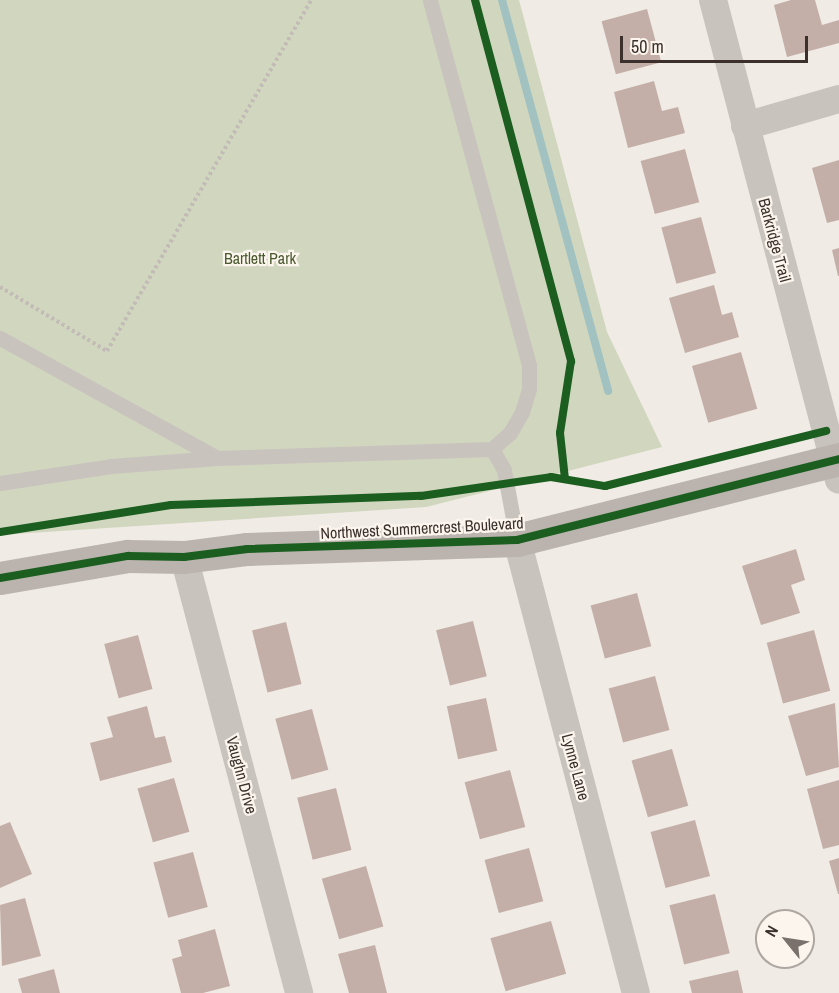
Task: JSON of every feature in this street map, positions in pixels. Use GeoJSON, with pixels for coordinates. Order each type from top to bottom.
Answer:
{"type":"FeatureCollection","features":[{"type":"Feature","properties":{"kind":"street","name":"Barkridge Trail"},"geometry":{"type":"LineString","coordinates":[[713,0],[837,467]]}},
{"type":"Feature","properties":{"kind":"street"},"geometry":{"type":"LineString","coordinates":[[745,126],[839,99]]}},
{"type":"Feature","properties":{"kind":"street","name":"Northwest Summercrest Boulevard"},"geometry":{"type":"LineString","coordinates":[[0,578],[128,556],[184,557],[247,549],[517,540],[837,467]]}},
{"type":"Feature","properties":{"kind":"street","name":"Lynne Lane"},"geometry":{"type":"LineString","coordinates":[[517,540],[636,993]]}},
{"type":"Feature","properties":{"kind":"street","name":"Vaughn Drive"},"geometry":{"type":"LineString","coordinates":[[184,557],[299,993]]}},
{"type":"Feature","properties":{"kind":"lane"},"geometry":{"type":"LineString","coordinates":[[0,483],[111,466],[217,458],[492,449],[510,433],[522,412],[529,389],[529,365],[430,0]]}},
{"type":"Feature","properties":{"kind":"lane"},"geometry":{"type":"LineString","coordinates":[[0,338],[217,458]]}},
{"type":"Feature","properties":{"kind":"lane"},"geometry":{"type":"LineString","coordinates":[[492,449],[504,470],[517,540]]}},
{"type":"Feature","properties":{"kind":"path"},"geometry":{"type":"LineString","coordinates":[[0,287],[107,351],[311,0]]}},
{"type":"Feature","properties":{"kind":"green space","name":"Bartlett Park"},"geometry":{"type":"Polygon","coordinates":[[[0,0],[519,0],[607,332],[662,447],[426,507],[0,535],[0,0]]]}},
{"type":"Feature","properties":{"kind":"building"},"geometry":{"type":"Polygon","coordinates":[[[791,0],[815,0],[822,25],[839,20],[839,43],[787,57],[774,5],[791,0]]]}},
{"type":"Feature","properties":{"kind":"building"},"geometry":{"type":"Polygon","coordinates":[[[647,9],[661,62],[616,74],[602,21],[647,9]]]}},
{"type":"Feature","properties":{"kind":"building"},"geometry":{"type":"Polygon","coordinates":[[[654,81],[662,111],[678,107],[685,133],[628,148],[614,92],[654,81]]]}},
{"type":"Feature","properties":{"kind":"building"},"geometry":{"type":"Polygon","coordinates":[[[685,149],[699,202],[655,214],[641,161],[685,149]]]}},
{"type":"Feature","properties":{"kind":"building"},"geometry":{"type":"Polygon","coordinates":[[[839,160],[839,220],[827,223],[812,168],[839,160]]]}},
{"type":"Feature","properties":{"kind":"building"},"geometry":{"type":"Polygon","coordinates":[[[701,217],[716,273],[676,284],[661,228],[701,217]]]}},
{"type":"Feature","properties":{"kind":"building"},"geometry":{"type":"Polygon","coordinates":[[[839,248],[839,276],[838,276],[832,250],[839,248]]]}},
{"type":"Feature","properties":{"kind":"building"},"geometry":{"type":"Polygon","coordinates":[[[714,285],[722,315],[732,312],[739,337],[685,353],[669,298],[714,285]]]}},
{"type":"Feature","properties":{"kind":"building"},"geometry":{"type":"Polygon","coordinates":[[[741,352],[757,409],[708,423],[692,366],[741,352]]]}},
{"type":"Feature","properties":{"kind":"building"},"geometry":{"type":"Polygon","coordinates":[[[796,549],[805,580],[791,585],[800,613],[761,625],[742,566],[796,549]]]}},
{"type":"Feature","properties":{"kind":"building"},"geometry":{"type":"Polygon","coordinates":[[[637,593],[651,646],[605,659],[591,605],[637,593]]]}},
{"type":"Feature","properties":{"kind":"building"},"geometry":{"type":"Polygon","coordinates":[[[473,621],[487,676],[450,685],[436,630],[473,621]]]}},
{"type":"Feature","properties":{"kind":"building"},"geometry":{"type":"Polygon","coordinates":[[[286,622],[301,684],[268,693],[252,630],[286,622]]]}},
{"type":"Feature","properties":{"kind":"building"},"geometry":{"type":"Polygon","coordinates":[[[814,630],[830,691],[783,704],[767,643],[814,630]]]}},
{"type":"Feature","properties":{"kind":"building"},"geometry":{"type":"Polygon","coordinates":[[[138,635],[152,689],[119,698],[104,644],[138,635]]]}},
{"type":"Feature","properties":{"kind":"building"},"geometry":{"type":"Polygon","coordinates":[[[655,676],[669,730],[623,743],[609,688],[655,676]]]}},
{"type":"Feature","properties":{"kind":"building"},"geometry":{"type":"Polygon","coordinates":[[[486,698],[497,751],[458,759],[447,706],[486,698]]]}},
{"type":"Feature","properties":{"kind":"building"},"geometry":{"type":"Polygon","coordinates":[[[835,703],[839,767],[806,776],[788,716],[835,703]]]}},
{"type":"Feature","properties":{"kind":"building"},"geometry":{"type":"Polygon","coordinates":[[[147,706],[155,738],[165,736],[172,762],[100,781],[90,743],[113,737],[107,717],[147,706]]]}},
{"type":"Feature","properties":{"kind":"building"},"geometry":{"type":"Polygon","coordinates":[[[312,709],[328,770],[292,780],[275,719],[312,709]]]}},
{"type":"Feature","properties":{"kind":"building"},"geometry":{"type":"Polygon","coordinates":[[[672,749],[688,806],[648,817],[632,761],[672,749]]]}},
{"type":"Feature","properties":{"kind":"building"},"geometry":{"type":"Polygon","coordinates":[[[510,770],[525,827],[480,839],[465,782],[510,770]]]}},
{"type":"Feature","properties":{"kind":"building"},"geometry":{"type":"Polygon","coordinates":[[[174,778],[189,832],[153,842],[137,788],[174,778]]]}},
{"type":"Feature","properties":{"kind":"building"},"geometry":{"type":"Polygon","coordinates":[[[839,780],[839,845],[823,849],[807,789],[839,780]]]}},
{"type":"Feature","properties":{"kind":"building"},"geometry":{"type":"Polygon","coordinates":[[[336,788],[351,850],[313,860],[297,798],[336,788]]]}},
{"type":"Feature","properties":{"kind":"building"},"geometry":{"type":"Polygon","coordinates":[[[695,820],[710,876],[666,888],[651,832],[695,820]]]}},
{"type":"Feature","properties":{"kind":"building"},"geometry":{"type":"Polygon","coordinates":[[[10,822],[32,874],[0,888],[0,826],[10,822]]]}},
{"type":"Feature","properties":{"kind":"building"},"geometry":{"type":"Polygon","coordinates":[[[529,848],[543,901],[499,913],[485,860],[529,848]]]}},
{"type":"Feature","properties":{"kind":"building"},"geometry":{"type":"Polygon","coordinates":[[[193,852],[208,907],[168,918],[153,863],[193,852]]]}},
{"type":"Feature","properties":{"kind":"building"},"geometry":{"type":"Polygon","coordinates":[[[839,858],[839,894],[838,894],[829,861],[839,858]]]}},
{"type":"Feature","properties":{"kind":"building"},"geometry":{"type":"Polygon","coordinates":[[[366,866],[383,927],[339,939],[322,879],[366,866]]]}},
{"type":"Feature","properties":{"kind":"building"},"geometry":{"type":"Polygon","coordinates":[[[715,894],[730,953],[684,965],[669,905],[715,894]]]}},
{"type":"Feature","properties":{"kind":"building"},"geometry":{"type":"Polygon","coordinates":[[[25,898],[41,956],[2,966],[0,905],[25,898]]]}},
{"type":"Feature","properties":{"kind":"building"},"geometry":{"type":"Polygon","coordinates":[[[551,921],[566,974],[506,991],[490,938],[551,921]]]}},
{"type":"Feature","properties":{"kind":"building"},"geometry":{"type":"Polygon","coordinates":[[[215,929],[230,986],[203,993],[181,993],[172,959],[182,956],[178,940],[215,929]]]}},
{"type":"Feature","properties":{"kind":"building"},"geometry":{"type":"Polygon","coordinates":[[[375,945],[387,993],[349,993],[338,954],[375,945]]]}},
{"type":"Feature","properties":{"kind":"building"},"geometry":{"type":"Polygon","coordinates":[[[54,969],[60,993],[22,993],[18,979],[54,969]]]}},
{"type":"Feature","properties":{"kind":"building"},"geometry":{"type":"Polygon","coordinates":[[[738,970],[743,993],[692,993],[689,981],[738,970]]]}},
{"type":"Feature","properties":{"kind":"waterway"},"geometry":{"type":"LineString","coordinates":[[502,0],[608,391]]}},
{"type":"Feature","properties":{"kind":"cycle path"},"geometry":{"type":"LineString","coordinates":[[475,0],[571,361],[560,433],[565,479]]}},
{"type":"Feature","properties":{"kind":"cycle path"},"geometry":{"type":"LineString","coordinates":[[0,532],[171,505],[421,496],[551,477],[605,486],[826,431]]}},
{"type":"Feature","properties":{"kind":"cycle path"},"geometry":{"type":"LineString","coordinates":[[0,578],[128,556],[184,557],[247,549],[517,540],[839,459]]}}]}
